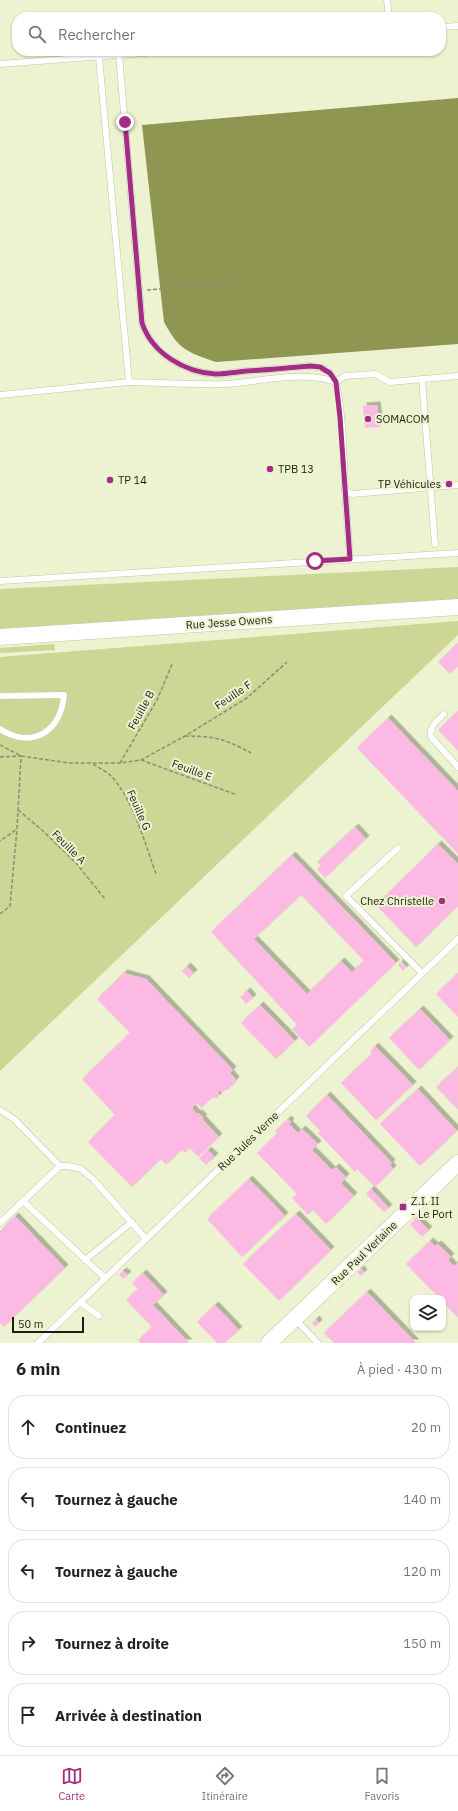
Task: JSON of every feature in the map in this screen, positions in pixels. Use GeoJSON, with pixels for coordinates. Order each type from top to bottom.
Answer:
{"type":"FeatureCollection","features":[{"type":"Feature","properties":{"kind":"main road","name":"Rue Jesse Owens"},"geometry":{"type":"LineString","coordinates":[[0,637],[458,607]]}},
{"type":"Feature","properties":{"kind":"main road","name":"Rue Paul Verlaine"},"geometry":{"type":"LineString","coordinates":[[269,1343],[458,1162]]}},
{"type":"Feature","properties":{"kind":"lane"},"geometry":{"type":"LineString","coordinates":[[387,0],[388,12]]}},
{"type":"Feature","properties":{"kind":"lane"},"geometry":{"type":"LineString","coordinates":[[446,27],[458,26]]}},
{"type":"Feature","properties":{"kind":"lane"},"geometry":{"type":"LineString","coordinates":[[0,64],[119,56],[142,323],[146,334],[161,352],[177,363],[198,371],[216,374],[310,366],[320,367],[330,373],[336,382],[340,417],[350,559]]}},
{"type":"Feature","properties":{"kind":"lane"},"geometry":{"type":"LineString","coordinates":[[99,57],[129,382]]}},
{"type":"Feature","properties":{"kind":"lane"},"geometry":{"type":"LineString","coordinates":[[336,382],[345,376],[375,374],[390,382],[458,376]]}},
{"type":"Feature","properties":{"kind":"lane"},"geometry":{"type":"LineString","coordinates":[[0,395],[129,382],[223,384],[299,377],[322,377],[336,382]]}},
{"type":"Feature","properties":{"kind":"lane"},"geometry":{"type":"LineString","coordinates":[[422,379],[435,544]]}},
{"type":"Feature","properties":{"kind":"lane"},"geometry":{"type":"LineString","coordinates":[[345,491],[352,494],[458,485]]}},
{"type":"Feature","properties":{"kind":"lane"},"geometry":{"type":"LineString","coordinates":[[0,581],[458,553]]}},
{"type":"Feature","properties":{"kind":"lane"},"geometry":{"type":"LineString","coordinates":[[0,696],[64,695],[62,709],[54,725],[40,735],[26,738],[14,737],[0,729]]}},
{"type":"Feature","properties":{"kind":"lane"},"geometry":{"type":"LineString","coordinates":[[444,714],[432,727],[430,737],[458,767]]}},
{"type":"Feature","properties":{"kind":"lane"},"geometry":{"type":"LineString","coordinates":[[398,848],[346,896],[422,973]]}},
{"type":"Feature","properties":{"kind":"lane","name":"Rue Jules Verne"},"geometry":{"type":"LineString","coordinates":[[38,1343],[458,939]]}},
{"type":"Feature","properties":{"kind":"lane"},"geometry":{"type":"LineString","coordinates":[[0,1110],[14,1119],[60,1166]]}},
{"type":"Feature","properties":{"kind":"lane"},"geometry":{"type":"LineString","coordinates":[[0,1223],[24,1202],[60,1166],[68,1166],[81,1169],[93,1179],[146,1239]]}},
{"type":"Feature","properties":{"kind":"lane"},"geometry":{"type":"LineString","coordinates":[[24,1202],[105,1278]]}},
{"type":"Feature","properties":{"kind":"lane"},"geometry":{"type":"LineString","coordinates":[[85,1260],[132,1222]]}},
{"type":"Feature","properties":{"kind":"lane"},"geometry":{"type":"LineString","coordinates":[[80,1302],[99,1316]]}},
{"type":"Feature","properties":{"kind":"lane"},"geometry":{"type":"LineString","coordinates":[[294,1319],[318,1343]]}},
{"type":"Feature","properties":{"kind":"path"},"geometry":{"type":"LineString","coordinates":[[139,291],[239,282]]}},
{"type":"Feature","properties":{"kind":"path","name":"Feuille B"},"geometry":{"type":"LineString","coordinates":[[120,763],[157,700],[173,662]]}},
{"type":"Feature","properties":{"kind":"path","name":"Feuille F"},"geometry":{"type":"LineString","coordinates":[[141,760],[185,736],[247,698],[287,662]]}},
{"type":"Feature","properties":{"kind":"path"},"geometry":{"type":"LineString","coordinates":[[185,736],[207,736],[229,741],[251,753]]}},
{"type":"Feature","properties":{"kind":"path"},"geometry":{"type":"LineString","coordinates":[[0,745],[21,756]]}},
{"type":"Feature","properties":{"kind":"path"},"geometry":{"type":"LineString","coordinates":[[0,757],[21,756],[69,763],[93,764],[120,763],[141,760]]}},
{"type":"Feature","properties":{"kind":"path"},"geometry":{"type":"LineString","coordinates":[[0,914],[10,906],[17,829],[21,756]]}},
{"type":"Feature","properties":{"kind":"path","name":"Feuille E"},"geometry":{"type":"LineString","coordinates":[[141,760],[237,795]]}},
{"type":"Feature","properties":{"kind":"path","name":"Feuille G"},"geometry":{"type":"LineString","coordinates":[[93,764],[111,776],[120,789],[135,818],[156,874]]}},
{"type":"Feature","properties":{"kind":"path","name":"Feuille A"},"geometry":{"type":"LineString","coordinates":[[18,810],[43,831],[76,863],[105,898]]}},
{"type":"Feature","properties":{"kind":"path"},"geometry":{"type":"LineString","coordinates":[[0,841],[17,829]]}},
{"type":"Feature","properties":{"kind":"shaded area"},"geometry":{"type":"Polygon","coordinates":[[[458,98],[458,344],[216,362],[185,349],[174,339],[164,322],[142,125],[458,98]]]}},
{"type":"Feature","properties":{"kind":"shaded area"},"geometry":{"type":"Polygon","coordinates":[[[458,567],[458,599],[0,629],[0,589],[458,567]]]}},
{"type":"Feature","properties":{"kind":"shaded area"},"geometry":{"type":"Polygon","coordinates":[[[458,621],[458,635],[0,1071],[0,657],[458,621]]]}},
{"type":"Feature","properties":{"kind":"shaded area"},"geometry":{"type":"Polygon","coordinates":[[[54,644],[55,650],[0,653],[0,648],[54,644]]]}},
{"type":"Feature","properties":{"kind":"building"},"geometry":{"type":"Polygon","coordinates":[[[377,405],[380,427],[365,428],[363,406],[377,405]]]}},
{"type":"Feature","properties":{"kind":"building"},"geometry":{"type":"Polygon","coordinates":[[[458,643],[458,666],[450,674],[438,662],[458,643]]]}},
{"type":"Feature","properties":{"kind":"building"},"geometry":{"type":"Polygon","coordinates":[[[458,711],[458,751],[438,730],[458,711]]]}},
{"type":"Feature","properties":{"kind":"building"},"geometry":{"type":"Polygon","coordinates":[[[388,718],[458,791],[458,854],[357,748],[388,718]]]}},
{"type":"Feature","properties":{"kind":"building"},"geometry":{"type":"Polygon","coordinates":[[[355,827],[366,839],[325,878],[317,869],[321,866],[317,862],[355,827]]]}},
{"type":"Feature","properties":{"kind":"building"},"geometry":{"type":"Polygon","coordinates":[[[438,844],[458,864],[458,906],[416,947],[376,905],[438,844]]]}},
{"type":"Feature","properties":{"kind":"building"},"geometry":{"type":"Polygon","coordinates":[[[292,855],[396,963],[309,1047],[292,1029],[297,1025],[211,932],[292,855]],[[301,895],[254,939],[307,994],[341,961],[352,972],[364,961],[301,895]]]}},
{"type":"Feature","properties":{"kind":"building"},"geometry":{"type":"Polygon","coordinates":[[[400,962],[406,968],[403,971],[398,965],[400,962]]]}},
{"type":"Feature","properties":{"kind":"building"},"geometry":{"type":"Polygon","coordinates":[[[187,966],[194,973],[189,978],[182,971],[187,966]]]}},
{"type":"Feature","properties":{"kind":"building"},"geometry":{"type":"Polygon","coordinates":[[[124,973],[146,979],[233,1070],[230,1073],[236,1080],[228,1090],[222,1093],[219,1090],[218,1098],[212,1098],[201,1108],[197,1103],[192,1108],[197,1114],[199,1113],[204,1118],[202,1119],[219,1137],[198,1157],[190,1148],[185,1153],[182,1150],[166,1165],[161,1159],[132,1187],[88,1142],[115,1115],[82,1079],[130,1033],[97,999],[124,973]]]}},
{"type":"Feature","properties":{"kind":"building"},"geometry":{"type":"Polygon","coordinates":[[[458,973],[458,1017],[436,994],[458,973]]]}},
{"type":"Feature","properties":{"kind":"building"},"geometry":{"type":"Polygon","coordinates":[[[247,991],[253,998],[246,1004],[240,997],[247,991]]]}},
{"type":"Feature","properties":{"kind":"building"},"geometry":{"type":"Polygon","coordinates":[[[260,1005],[295,1041],[276,1059],[241,1023],[260,1005]]]}},
{"type":"Feature","properties":{"kind":"building"},"geometry":{"type":"Polygon","coordinates":[[[420,1009],[450,1040],[419,1070],[389,1038],[420,1009]]]}},
{"type":"Feature","properties":{"kind":"building"},"geometry":{"type":"Polygon","coordinates":[[[375,1046],[413,1085],[376,1120],[341,1083],[372,1054],[370,1051],[375,1046]]]}},
{"type":"Feature","properties":{"kind":"building"},"geometry":{"type":"Polygon","coordinates":[[[458,1067],[458,1110],[436,1087],[458,1067]]]}},
{"type":"Feature","properties":{"kind":"building"},"geometry":{"type":"Polygon","coordinates":[[[418,1089],[457,1131],[420,1166],[380,1124],[418,1089]]]}},
{"type":"Feature","properties":{"kind":"building"},"geometry":{"type":"Polygon","coordinates":[[[327,1095],[392,1163],[390,1165],[393,1169],[375,1187],[357,1169],[355,1172],[318,1133],[320,1131],[306,1116],[327,1095]]]}},
{"type":"Feature","properties":{"kind":"building"},"geometry":{"type":"Polygon","coordinates":[[[288,1119],[291,1122],[289,1124],[298,1133],[302,1129],[318,1144],[312,1150],[332,1170],[336,1167],[346,1177],[341,1183],[354,1196],[326,1224],[313,1210],[308,1215],[292,1198],[297,1194],[257,1153],[277,1134],[275,1131],[288,1119]]]}},
{"type":"Feature","properties":{"kind":"building"},"geometry":{"type":"Polygon","coordinates":[[[208,1150],[215,1157],[206,1165],[199,1158],[208,1150]]]}},
{"type":"Feature","properties":{"kind":"building"},"geometry":{"type":"Polygon","coordinates":[[[249,1179],[285,1216],[242,1257],[207,1219],[249,1179]]]}},
{"type":"Feature","properties":{"kind":"building"},"geometry":{"type":"Polygon","coordinates":[[[371,1189],[389,1208],[384,1212],[366,1194],[371,1189]]]}},
{"type":"Feature","properties":{"kind":"building"},"geometry":{"type":"Polygon","coordinates":[[[296,1214],[331,1250],[279,1301],[243,1264],[296,1214]]]}},
{"type":"Feature","properties":{"kind":"building"},"geometry":{"type":"Polygon","coordinates":[[[15,1216],[65,1268],[4,1327],[0,1323],[0,1231],[15,1216]]]}},
{"type":"Feature","properties":{"kind":"building"},"geometry":{"type":"Polygon","coordinates":[[[416,1218],[429,1230],[422,1237],[410,1224],[416,1218]]]}},
{"type":"Feature","properties":{"kind":"building"},"geometry":{"type":"Polygon","coordinates":[[[430,1241],[435,1246],[438,1244],[451,1257],[448,1260],[454,1266],[457,1263],[458,1264],[458,1318],[446,1305],[446,1295],[436,1295],[406,1264],[430,1241]]]}},
{"type":"Feature","properties":{"kind":"building"},"geometry":{"type":"Polygon","coordinates":[[[361,1269],[364,1273],[361,1276],[357,1272],[361,1269]]]}},
{"type":"Feature","properties":{"kind":"building"},"geometry":{"type":"Polygon","coordinates":[[[123,1271],[128,1275],[123,1279],[119,1274],[123,1271]]]}},
{"type":"Feature","properties":{"kind":"building"},"geometry":{"type":"Polygon","coordinates":[[[143,1273],[164,1295],[153,1305],[189,1343],[141,1343],[138,1340],[152,1327],[126,1300],[138,1289],[132,1283],[143,1273]]]}},
{"type":"Feature","properties":{"kind":"building"},"geometry":{"type":"Polygon","coordinates":[[[367,1292],[416,1343],[334,1343],[324,1333],[367,1292]]]}},
{"type":"Feature","properties":{"kind":"building"},"geometry":{"type":"Polygon","coordinates":[[[215,1305],[239,1330],[225,1343],[217,1343],[197,1322],[215,1305]]]}},
{"type":"Feature","properties":{"kind":"building"},"geometry":{"type":"Polygon","coordinates":[[[316,1319],[319,1323],[315,1327],[312,1323],[316,1319]]]}},
{"type":"Feature","properties":{"kind":"place","name":"SOMACOM"},"geometry":{"type":"Point","coordinates":[368,419]}},
{"type":"Feature","properties":{"kind":"place","name":"TPB 13"},"geometry":{"type":"Point","coordinates":[270,469]}},
{"type":"Feature","properties":{"kind":"place","name":"TP 14"},"geometry":{"type":"Point","coordinates":[110,480]}},
{"type":"Feature","properties":{"kind":"place","name":"TP Véhicules"},"geometry":{"type":"Point","coordinates":[449,484]}},
{"type":"Feature","properties":{"kind":"place","name":"Chez Christelle"},"geometry":{"type":"Point","coordinates":[442,901]}},
{"type":"Feature","properties":{"kind":"place","name":"Z.I. II - Le Port"},"geometry":{"type":"Point","coordinates":[403,1207]}},
{"type":"Feature","properties":{"kind":"route"},"geometry":{"type":"LineString","coordinates":[[125,122],[142,323],[151,342],[161,352],[177,363],[198,371],[216,374],[310,366],[320,367],[330,373],[336,382],[340,417],[350,559],[315,561]]}}]}
